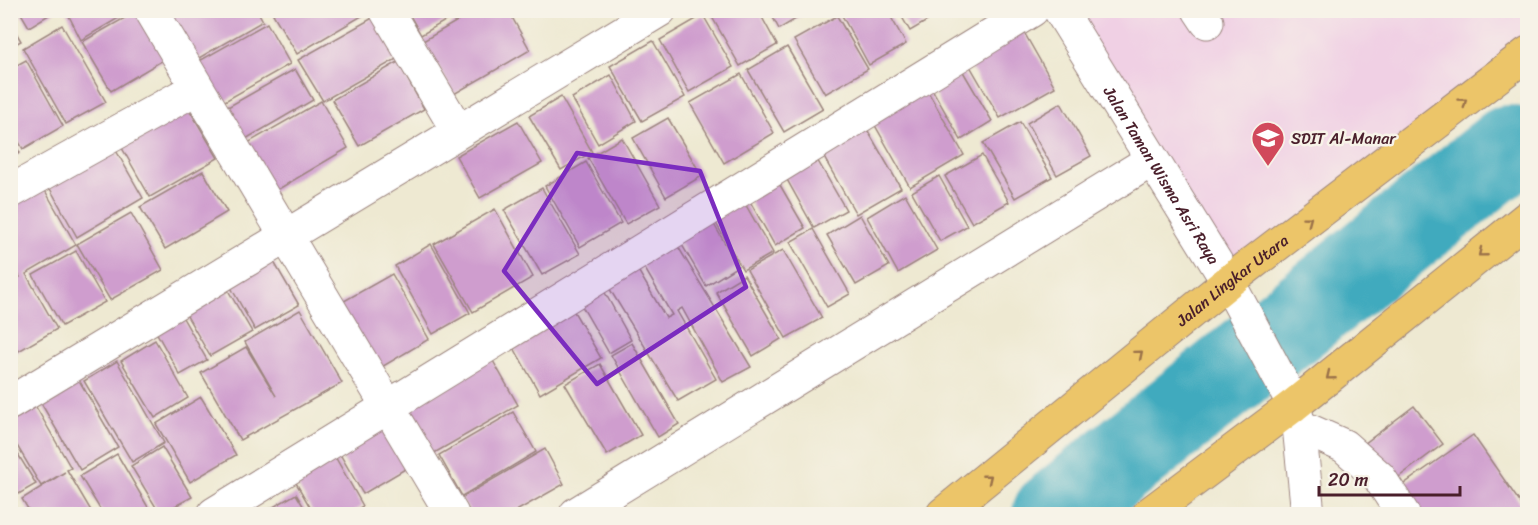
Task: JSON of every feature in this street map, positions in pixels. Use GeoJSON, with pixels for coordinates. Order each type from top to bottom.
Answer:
{"type":"FeatureCollection","features":[{"type":"Feature","properties":{"kind":"main road","name":"Jalan Lingkar Utara"},"geometry":{"type":"LineString","coordinates":[[943,514],[1527,53]]}},
{"type":"Feature","properties":{"kind":"main road"},"geometry":{"type":"LineString","coordinates":[[1149,514],[1297,415],[1527,217]]}},
{"type":"Feature","properties":{"kind":"street"},"geometry":{"type":"LineString","coordinates":[[151,10],[452,514]]}},
{"type":"Feature","properties":{"kind":"street"},"geometry":{"type":"LineString","coordinates":[[386,10],[458,131]]}},
{"type":"Feature","properties":{"kind":"street"},"geometry":{"type":"LineString","coordinates":[[11,402],[660,10]]}},
{"type":"Feature","properties":{"kind":"street"},"geometry":{"type":"LineString","coordinates":[[214,514],[1032,10]]}},
{"type":"Feature","properties":{"kind":"street","name":"Jalan Taman Wisma Asri Raya"},"geometry":{"type":"LineString","coordinates":[[1060,10],[1150,161],[1230,286],[1297,415]]}},
{"type":"Feature","properties":{"kind":"street"},"geometry":{"type":"LineString","coordinates":[[10,192],[197,88]]}},
{"type":"Feature","properties":{"kind":"street"},"geometry":{"type":"LineString","coordinates":[[576,514],[1150,161]]}},
{"type":"Feature","properties":{"kind":"street"},"geometry":{"type":"LineString","coordinates":[[1297,415],[1308,514]]}},
{"type":"Feature","properties":{"kind":"street"},"geometry":{"type":"LineString","coordinates":[[1297,415],[1344,446],[1379,477],[1403,514]]}},
{"type":"Feature","properties":{"kind":"highlighted area"},"geometry":{"type":"Polygon","coordinates":[[[577,153],[700,171],[746,287],[597,384],[504,271],[577,153]]]}},
{"type":"Feature","properties":{"kind":"shaded area","name":"SDIT Al-Manar"},"geometry":{"type":"Polygon","coordinates":[[[1062,11],[1527,11],[1527,53],[1228,282],[1062,11]]]}},
{"type":"Feature","properties":{"kind":"building"},"geometry":{"type":"Polygon","coordinates":[[[19,10],[57,10],[29,27],[19,10]]]}},
{"type":"Feature","properties":{"kind":"building"},"geometry":{"type":"Polygon","coordinates":[[[66,10],[128,10],[129,12],[81,40],[66,10]]]}},
{"type":"Feature","properties":{"kind":"building"},"geometry":{"type":"Polygon","coordinates":[[[175,10],[257,10],[263,21],[192,62],[165,16],[175,10]]]}},
{"type":"Feature","properties":{"kind":"building"},"geometry":{"type":"Polygon","coordinates":[[[279,10],[372,10],[297,54],[273,14],[279,10]]]}},
{"type":"Feature","properties":{"kind":"building"},"geometry":{"type":"Polygon","coordinates":[[[407,10],[464,10],[421,35],[407,10]]]}},
{"type":"Feature","properties":{"kind":"building"},"geometry":{"type":"Polygon","coordinates":[[[476,10],[508,10],[530,50],[454,94],[423,41],[476,10]]]}},
{"type":"Feature","properties":{"kind":"building"},"geometry":{"type":"Polygon","coordinates":[[[708,10],[758,10],[777,45],[740,66],[708,10]]]}},
{"type":"Feature","properties":{"kind":"building"},"geometry":{"type":"Polygon","coordinates":[[[769,10],[811,10],[779,29],[769,10]]]}},
{"type":"Feature","properties":{"kind":"building"},"geometry":{"type":"Polygon","coordinates":[[[839,10],[887,10],[906,44],[869,65],[839,10]]]}},
{"type":"Feature","properties":{"kind":"building"},"geometry":{"type":"Polygon","coordinates":[[[898,10],[946,10],[910,31],[898,10]]]}},
{"type":"Feature","properties":{"kind":"building"},"geometry":{"type":"Polygon","coordinates":[[[137,11],[165,59],[111,91],[82,42],[137,11]]]}},
{"type":"Feature","properties":{"kind":"building"},"geometry":{"type":"Polygon","coordinates":[[[703,15],[733,67],[689,92],[660,40],[703,15]]]}},
{"type":"Feature","properties":{"kind":"building"},"geometry":{"type":"Polygon","coordinates":[[[376,16],[400,57],[323,101],[298,60],[376,16]]]}},
{"type":"Feature","properties":{"kind":"building"},"geometry":{"type":"Polygon","coordinates":[[[837,16],[868,69],[825,94],[794,40],[837,16]]]}},
{"type":"Feature","properties":{"kind":"building"},"geometry":{"type":"Polygon","coordinates":[[[10,22],[21,41],[10,47],[10,22]]]}},
{"type":"Feature","properties":{"kind":"building"},"geometry":{"type":"Polygon","coordinates":[[[267,23],[290,64],[218,105],[194,64],[267,23]]]}},
{"type":"Feature","properties":{"kind":"building"},"geometry":{"type":"Polygon","coordinates":[[[62,25],[106,102],[66,124],[23,48],[62,25]]]}},
{"type":"Feature","properties":{"kind":"building"},"geometry":{"type":"Polygon","coordinates":[[[1021,27],[1055,87],[1000,118],[966,59],[1021,27]]]}},
{"type":"Feature","properties":{"kind":"building"},"geometry":{"type":"Polygon","coordinates":[[[653,41],[685,97],[642,121],[610,66],[653,41]]]}},
{"type":"Feature","properties":{"kind":"building"},"geometry":{"type":"Polygon","coordinates":[[[787,47],[823,109],[784,132],[748,70],[787,47]]]}},
{"type":"Feature","properties":{"kind":"building"},"geometry":{"type":"Polygon","coordinates":[[[26,60],[63,126],[23,149],[10,127],[10,69],[26,60]]]}},
{"type":"Feature","properties":{"kind":"building"},"geometry":{"type":"Polygon","coordinates":[[[398,62],[424,109],[359,146],[332,100],[398,62]]]}},
{"type":"Feature","properties":{"kind":"building"},"geometry":{"type":"Polygon","coordinates":[[[958,63],[992,121],[961,140],[927,80],[958,63]]]}},
{"type":"Feature","properties":{"kind":"building"},"geometry":{"type":"Polygon","coordinates":[[[295,69],[313,100],[244,140],[226,108],[295,69]]]}},
{"type":"Feature","properties":{"kind":"building"},"geometry":{"type":"Polygon","coordinates":[[[741,74],[774,133],[724,163],[690,103],[741,74]]]}},
{"type":"Feature","properties":{"kind":"building"},"geometry":{"type":"Polygon","coordinates":[[[611,75],[636,121],[598,144],[572,98],[611,75]]]}},
{"type":"Feature","properties":{"kind":"building"},"geometry":{"type":"Polygon","coordinates":[[[922,81],[964,155],[910,187],[868,113],[922,81]]]}},
{"type":"Feature","properties":{"kind":"building"},"geometry":{"type":"Polygon","coordinates":[[[561,97],[592,152],[561,170],[529,116],[561,97]]]}},
{"type":"Feature","properties":{"kind":"building"},"geometry":{"type":"Polygon","coordinates":[[[321,101],[348,148],[267,196],[239,148],[321,101]]]}},
{"type":"Feature","properties":{"kind":"building"},"geometry":{"type":"Polygon","coordinates":[[[1061,103],[1091,156],[1057,175],[1027,123],[1061,103]]]}},
{"type":"Feature","properties":{"kind":"building"},"geometry":{"type":"Polygon","coordinates":[[[189,109],[218,158],[150,197],[122,148],[189,109]]]}},
{"type":"Feature","properties":{"kind":"building"},"geometry":{"type":"Polygon","coordinates":[[[668,118],[702,176],[666,197],[633,138],[668,118]]]}},
{"type":"Feature","properties":{"kind":"building"},"geometry":{"type":"Polygon","coordinates":[[[861,119],[901,188],[856,214],[817,145],[861,119]]]}},
{"type":"Feature","properties":{"kind":"building"},"geometry":{"type":"Polygon","coordinates":[[[518,121],[542,163],[480,198],[456,156],[518,121]]]}},
{"type":"Feature","properties":{"kind":"building"},"geometry":{"type":"Polygon","coordinates":[[[1020,122],[1052,177],[1015,198],[983,143],[1020,122]]]}},
{"type":"Feature","properties":{"kind":"building"},"geometry":{"type":"Polygon","coordinates":[[[10,136],[20,153],[10,158],[10,136]]]}},
{"type":"Feature","properties":{"kind":"building"},"geometry":{"type":"Polygon","coordinates":[[[622,138],[660,205],[626,224],[588,158],[622,138]]]}},
{"type":"Feature","properties":{"kind":"building"},"geometry":{"type":"Polygon","coordinates":[[[114,147],[143,198],[77,237],[48,185],[114,147]]]}},
{"type":"Feature","properties":{"kind":"building"},"geometry":{"type":"Polygon","coordinates":[[[811,149],[846,210],[814,228],[780,167],[811,149]]]}},
{"type":"Feature","properties":{"kind":"building"},"geometry":{"type":"Polygon","coordinates":[[[982,155],[1009,202],[972,223],[945,176],[982,155]]]}},
{"type":"Feature","properties":{"kind":"building"},"geometry":{"type":"Polygon","coordinates":[[[586,162],[621,223],[580,247],[545,186],[586,162]]]}},
{"type":"Feature","properties":{"kind":"building"},"geometry":{"type":"Polygon","coordinates":[[[203,171],[227,212],[165,249],[140,207],[203,171]]]}},
{"type":"Feature","properties":{"kind":"building"},"geometry":{"type":"Polygon","coordinates":[[[773,173],[805,228],[775,246],[743,189],[773,173]]]}},
{"type":"Feature","properties":{"kind":"building"},"geometry":{"type":"Polygon","coordinates":[[[939,176],[967,226],[940,241],[912,192],[939,176]]]}},
{"type":"Feature","properties":{"kind":"building"},"geometry":{"type":"Polygon","coordinates":[[[43,187],[76,245],[26,274],[57,329],[10,356],[10,283],[20,277],[10,261],[10,206],[43,187]]]}},
{"type":"Feature","properties":{"kind":"building"},"geometry":{"type":"Polygon","coordinates":[[[542,188],[580,254],[542,275],[504,210],[542,188]]]}},
{"type":"Feature","properties":{"kind":"building"},"geometry":{"type":"Polygon","coordinates":[[[739,193],[773,253],[743,270],[709,211],[739,193]]]}},
{"type":"Feature","properties":{"kind":"building"},"geometry":{"type":"Polygon","coordinates":[[[905,194],[937,250],[898,273],[867,217],[905,194]]]}},
{"type":"Feature","properties":{"kind":"building"},"geometry":{"type":"Polygon","coordinates":[[[495,209],[533,277],[473,312],[434,244],[495,209]]]}},
{"type":"Feature","properties":{"kind":"building"},"geometry":{"type":"Polygon","coordinates":[[[131,213],[163,270],[110,300],[77,244],[131,213]]]}},
{"type":"Feature","properties":{"kind":"building"},"geometry":{"type":"Polygon","coordinates":[[[708,214],[738,266],[706,286],[675,233],[708,214]]]}},
{"type":"Feature","properties":{"kind":"building"},"geometry":{"type":"Polygon","coordinates":[[[860,215],[889,266],[856,285],[827,235],[860,215]]]}},
{"type":"Feature","properties":{"kind":"building"},"geometry":{"type":"Polygon","coordinates":[[[813,229],[850,294],[827,307],[790,242],[813,229]]]}},
{"type":"Feature","properties":{"kind":"building"},"geometry":{"type":"Polygon","coordinates":[[[671,235],[751,367],[723,382],[682,308],[677,311],[716,379],[678,401],[603,278],[632,260],[666,318],[672,315],[637,255],[671,235]]]}},
{"type":"Feature","properties":{"kind":"building"},"geometry":{"type":"Polygon","coordinates":[[[431,244],[470,313],[433,334],[395,266],[431,244]]]}},
{"type":"Feature","properties":{"kind":"building"},"geometry":{"type":"Polygon","coordinates":[[[267,250],[299,305],[255,330],[224,275],[267,250]]]}},
{"type":"Feature","properties":{"kind":"building"},"geometry":{"type":"Polygon","coordinates":[[[783,250],[822,318],[786,338],[747,270],[783,250]]]}},
{"type":"Feature","properties":{"kind":"building"},"geometry":{"type":"Polygon","coordinates":[[[76,251],[105,302],[62,326],[33,275],[76,251]]]}},
{"type":"Feature","properties":{"kind":"building"},"geometry":{"type":"Polygon","coordinates":[[[392,274],[429,339],[375,371],[337,305],[392,274]]]}},
{"type":"Feature","properties":{"kind":"building"},"geometry":{"type":"Polygon","coordinates":[[[744,275],[781,339],[753,356],[716,292],[744,275]]]}},
{"type":"Feature","properties":{"kind":"building"},"geometry":{"type":"Polygon","coordinates":[[[221,278],[252,332],[210,356],[179,302],[221,278]]]}},
{"type":"Feature","properties":{"kind":"building"},"geometry":{"type":"Polygon","coordinates":[[[598,280],[631,340],[609,353],[575,294],[598,280]]]}},
{"type":"Feature","properties":{"kind":"building"},"geometry":{"type":"Polygon","coordinates":[[[569,303],[601,358],[540,394],[509,339],[569,303]]]}},
{"type":"Feature","properties":{"kind":"building"},"geometry":{"type":"Polygon","coordinates":[[[175,304],[207,360],[180,375],[149,319],[175,304]]]}},
{"type":"Feature","properties":{"kind":"building"},"geometry":{"type":"Polygon","coordinates":[[[300,310],[342,383],[240,440],[201,373],[246,347],[276,396],[245,342],[300,310]]]}},
{"type":"Feature","properties":{"kind":"building"},"geometry":{"type":"Polygon","coordinates":[[[155,340],[188,398],[155,418],[121,361],[155,340]]]}},
{"type":"Feature","properties":{"kind":"building"},"geometry":{"type":"Polygon","coordinates":[[[632,343],[679,424],[658,437],[611,355],[632,343]]]}},
{"type":"Feature","properties":{"kind":"building"},"geometry":{"type":"Polygon","coordinates":[[[488,352],[518,405],[429,456],[399,404],[488,352]]]}},
{"type":"Feature","properties":{"kind":"building"},"geometry":{"type":"Polygon","coordinates":[[[117,361],[164,443],[132,462],[84,381],[117,361]]]}},
{"type":"Feature","properties":{"kind":"building"},"geometry":{"type":"Polygon","coordinates":[[[600,364],[641,435],[607,455],[565,384],[600,364]]]}},
{"type":"Feature","properties":{"kind":"building"},"geometry":{"type":"Polygon","coordinates":[[[76,375],[118,447],[80,470],[38,398],[76,375]]]}},
{"type":"Feature","properties":{"kind":"building"},"geometry":{"type":"Polygon","coordinates":[[[201,397],[236,455],[190,482],[156,424],[201,397]]]}},
{"type":"Feature","properties":{"kind":"building"},"geometry":{"type":"Polygon","coordinates":[[[1414,406],[1443,444],[1392,482],[1364,444],[1414,406]]]}},
{"type":"Feature","properties":{"kind":"building"},"geometry":{"type":"Polygon","coordinates":[[[36,407],[71,468],[67,470],[93,514],[31,514],[22,499],[65,472],[41,486],[10,434],[10,422],[36,407]]]}},
{"type":"Feature","properties":{"kind":"building"},"geometry":{"type":"Polygon","coordinates":[[[513,412],[536,452],[462,496],[439,455],[513,412]]]}},
{"type":"Feature","properties":{"kind":"building"},"geometry":{"type":"Polygon","coordinates":[[[377,417],[407,468],[363,494],[333,442],[377,417]]]}},
{"type":"Feature","properties":{"kind":"building"},"geometry":{"type":"Polygon","coordinates":[[[1473,435],[1528,514],[1415,514],[1397,489],[1473,435]]]}},
{"type":"Feature","properties":{"kind":"building"},"geometry":{"type":"Polygon","coordinates":[[[10,441],[36,484],[10,499],[10,441]]]}},
{"type":"Feature","properties":{"kind":"building"},"geometry":{"type":"Polygon","coordinates":[[[162,447],[192,497],[160,514],[131,466],[162,447]]]}},
{"type":"Feature","properties":{"kind":"building"},"geometry":{"type":"Polygon","coordinates":[[[545,449],[564,484],[511,514],[471,514],[461,498],[545,449]]]}},
{"type":"Feature","properties":{"kind":"building"},"geometry":{"type":"Polygon","coordinates":[[[333,453],[363,506],[349,514],[314,514],[292,476],[333,453]]]}},
{"type":"Feature","properties":{"kind":"building"},"geometry":{"type":"Polygon","coordinates":[[[117,454],[152,514],[103,514],[80,476],[117,454]]]}},
{"type":"Feature","properties":{"kind":"building"},"geometry":{"type":"Polygon","coordinates":[[[296,494],[308,514],[261,514],[296,494]]]}},
{"type":"Feature","properties":{"kind":"waterway"},"geometry":{"type":"LineString","coordinates":[[1509,148],[1528,134]]}},
{"type":"Feature","properties":{"kind":"waterway"},"geometry":{"type":"LineString","coordinates":[[1055,514],[1509,148]]}},
{"type":"Feature","properties":{"kind":"place","name":"SDIT Al-Manar"},"geometry":{"type":"Point","coordinates":[1268,167]}}]}
